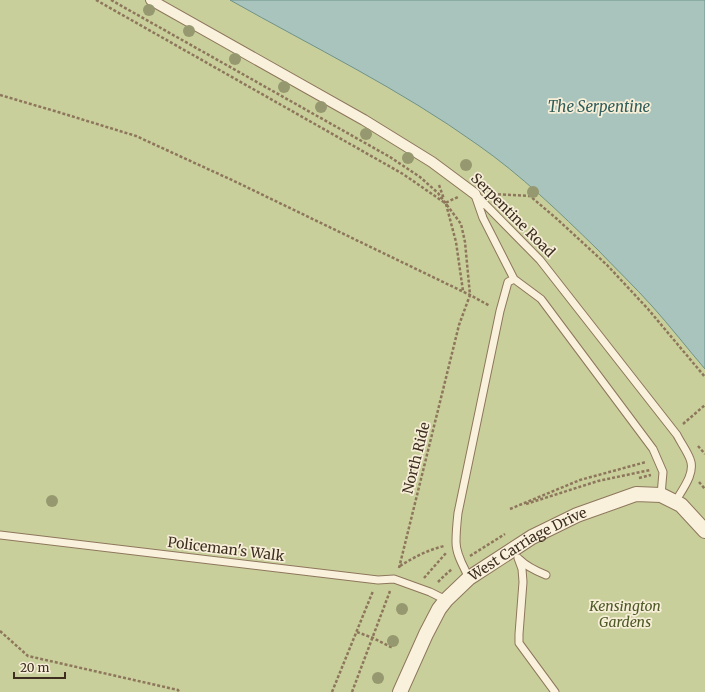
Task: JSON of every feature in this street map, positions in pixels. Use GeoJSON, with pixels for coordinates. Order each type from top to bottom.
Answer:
{"type":"FeatureCollection","features":[{"type":"Feature","properties":{"kind":"street","name":"Serpentine Road"},"geometry":{"type":"LineString","coordinates":[[151,0],[364,120],[432,162],[475,194]]}},
{"type":"Feature","properties":{"kind":"street","name":"West Carriage Drive"},"geometry":{"type":"LineString","coordinates":[[400,692],[426,634],[439,609],[446,600],[469,578],[515,553],[532,537],[577,515],[636,494],[661,495],[681,505],[705,531]]}},
{"type":"Feature","properties":{"kind":"lane"},"geometry":{"type":"LineString","coordinates":[[475,194],[483,218],[514,279],[541,299],[653,449],[663,472],[661,495]]}},
{"type":"Feature","properties":{"kind":"lane","name":"Serpentine Road"},"geometry":{"type":"LineString","coordinates":[[475,194],[540,260],[677,435],[691,461],[692,469],[691,475],[675,502]]}},
{"type":"Feature","properties":{"kind":"lane"},"geometry":{"type":"LineString","coordinates":[[469,578],[456,542],[458,513],[500,311],[508,282],[514,279]]}},
{"type":"Feature","properties":{"kind":"lane","name":"Policeman's Walk"},"geometry":{"type":"LineString","coordinates":[[0,535],[378,580],[394,579],[416,586],[446,600]]}},
{"type":"Feature","properties":{"kind":"lane"},"geometry":{"type":"LineString","coordinates":[[515,553],[525,566],[546,575]]}},
{"type":"Feature","properties":{"kind":"lane"},"geometry":{"type":"LineString","coordinates":[[515,553],[522,569],[523,582],[519,642],[555,692]]}},
{"type":"Feature","properties":{"kind":"path"},"geometry":{"type":"LineString","coordinates":[[96,0],[403,174],[445,202]]}},
{"type":"Feature","properties":{"kind":"path"},"geometry":{"type":"LineString","coordinates":[[111,0],[390,157],[420,177],[438,193],[445,202]]}},
{"type":"Feature","properties":{"kind":"path"},"geometry":{"type":"LineString","coordinates":[[0,95],[136,136],[241,184],[500,311]]}},
{"type":"Feature","properties":{"kind":"path"},"geometry":{"type":"LineString","coordinates":[[432,162],[456,242],[463,292]]}},
{"type":"Feature","properties":{"kind":"path"},"geometry":{"type":"LineString","coordinates":[[445,202],[454,198],[475,194],[530,196],[607,265],[648,309],[705,377]]}},
{"type":"Feature","properties":{"kind":"path","name":"North Ride"},"geometry":{"type":"LineString","coordinates":[[352,692],[394,579],[400,567],[460,325],[470,295],[465,242],[460,224],[445,202]]}},
{"type":"Feature","properties":{"kind":"path"},"geometry":{"type":"LineString","coordinates":[[682,425],[705,405]]}},
{"type":"Feature","properties":{"kind":"path","name":"West Carriage Drive"},"geometry":{"type":"LineString","coordinates":[[657,459],[580,480],[510,509],[598,481],[645,470],[661,468]]}},
{"type":"Feature","properties":{"kind":"path"},"geometry":{"type":"LineString","coordinates":[[400,567],[416,556],[434,548],[456,542]]}},
{"type":"Feature","properties":{"kind":"path"},"geometry":{"type":"LineString","coordinates":[[416,586],[456,542]]}},
{"type":"Feature","properties":{"kind":"path"},"geometry":{"type":"LineString","coordinates":[[332,692],[378,580]]}},
{"type":"Feature","properties":{"kind":"path"},"geometry":{"type":"LineString","coordinates":[[0,631],[28,656],[178,690],[179,692]]}},
{"type":"Feature","properties":{"kind":"path"},"geometry":{"type":"LineString","coordinates":[[357,632],[394,648]]}},
{"type":"Feature","properties":{"kind":"green space","name":"Kensington Gardens"},"geometry":{"type":"Polygon","coordinates":[[[0,0],[705,0],[705,692],[0,692],[0,0]]]}},
{"type":"Feature","properties":{"kind":"water","name":"The Serpentine"},"geometry":{"type":"Polygon","coordinates":[[[230,0],[705,0],[705,369],[652,306],[597,249],[539,194],[494,157],[418,105],[230,0]]]}}]}
